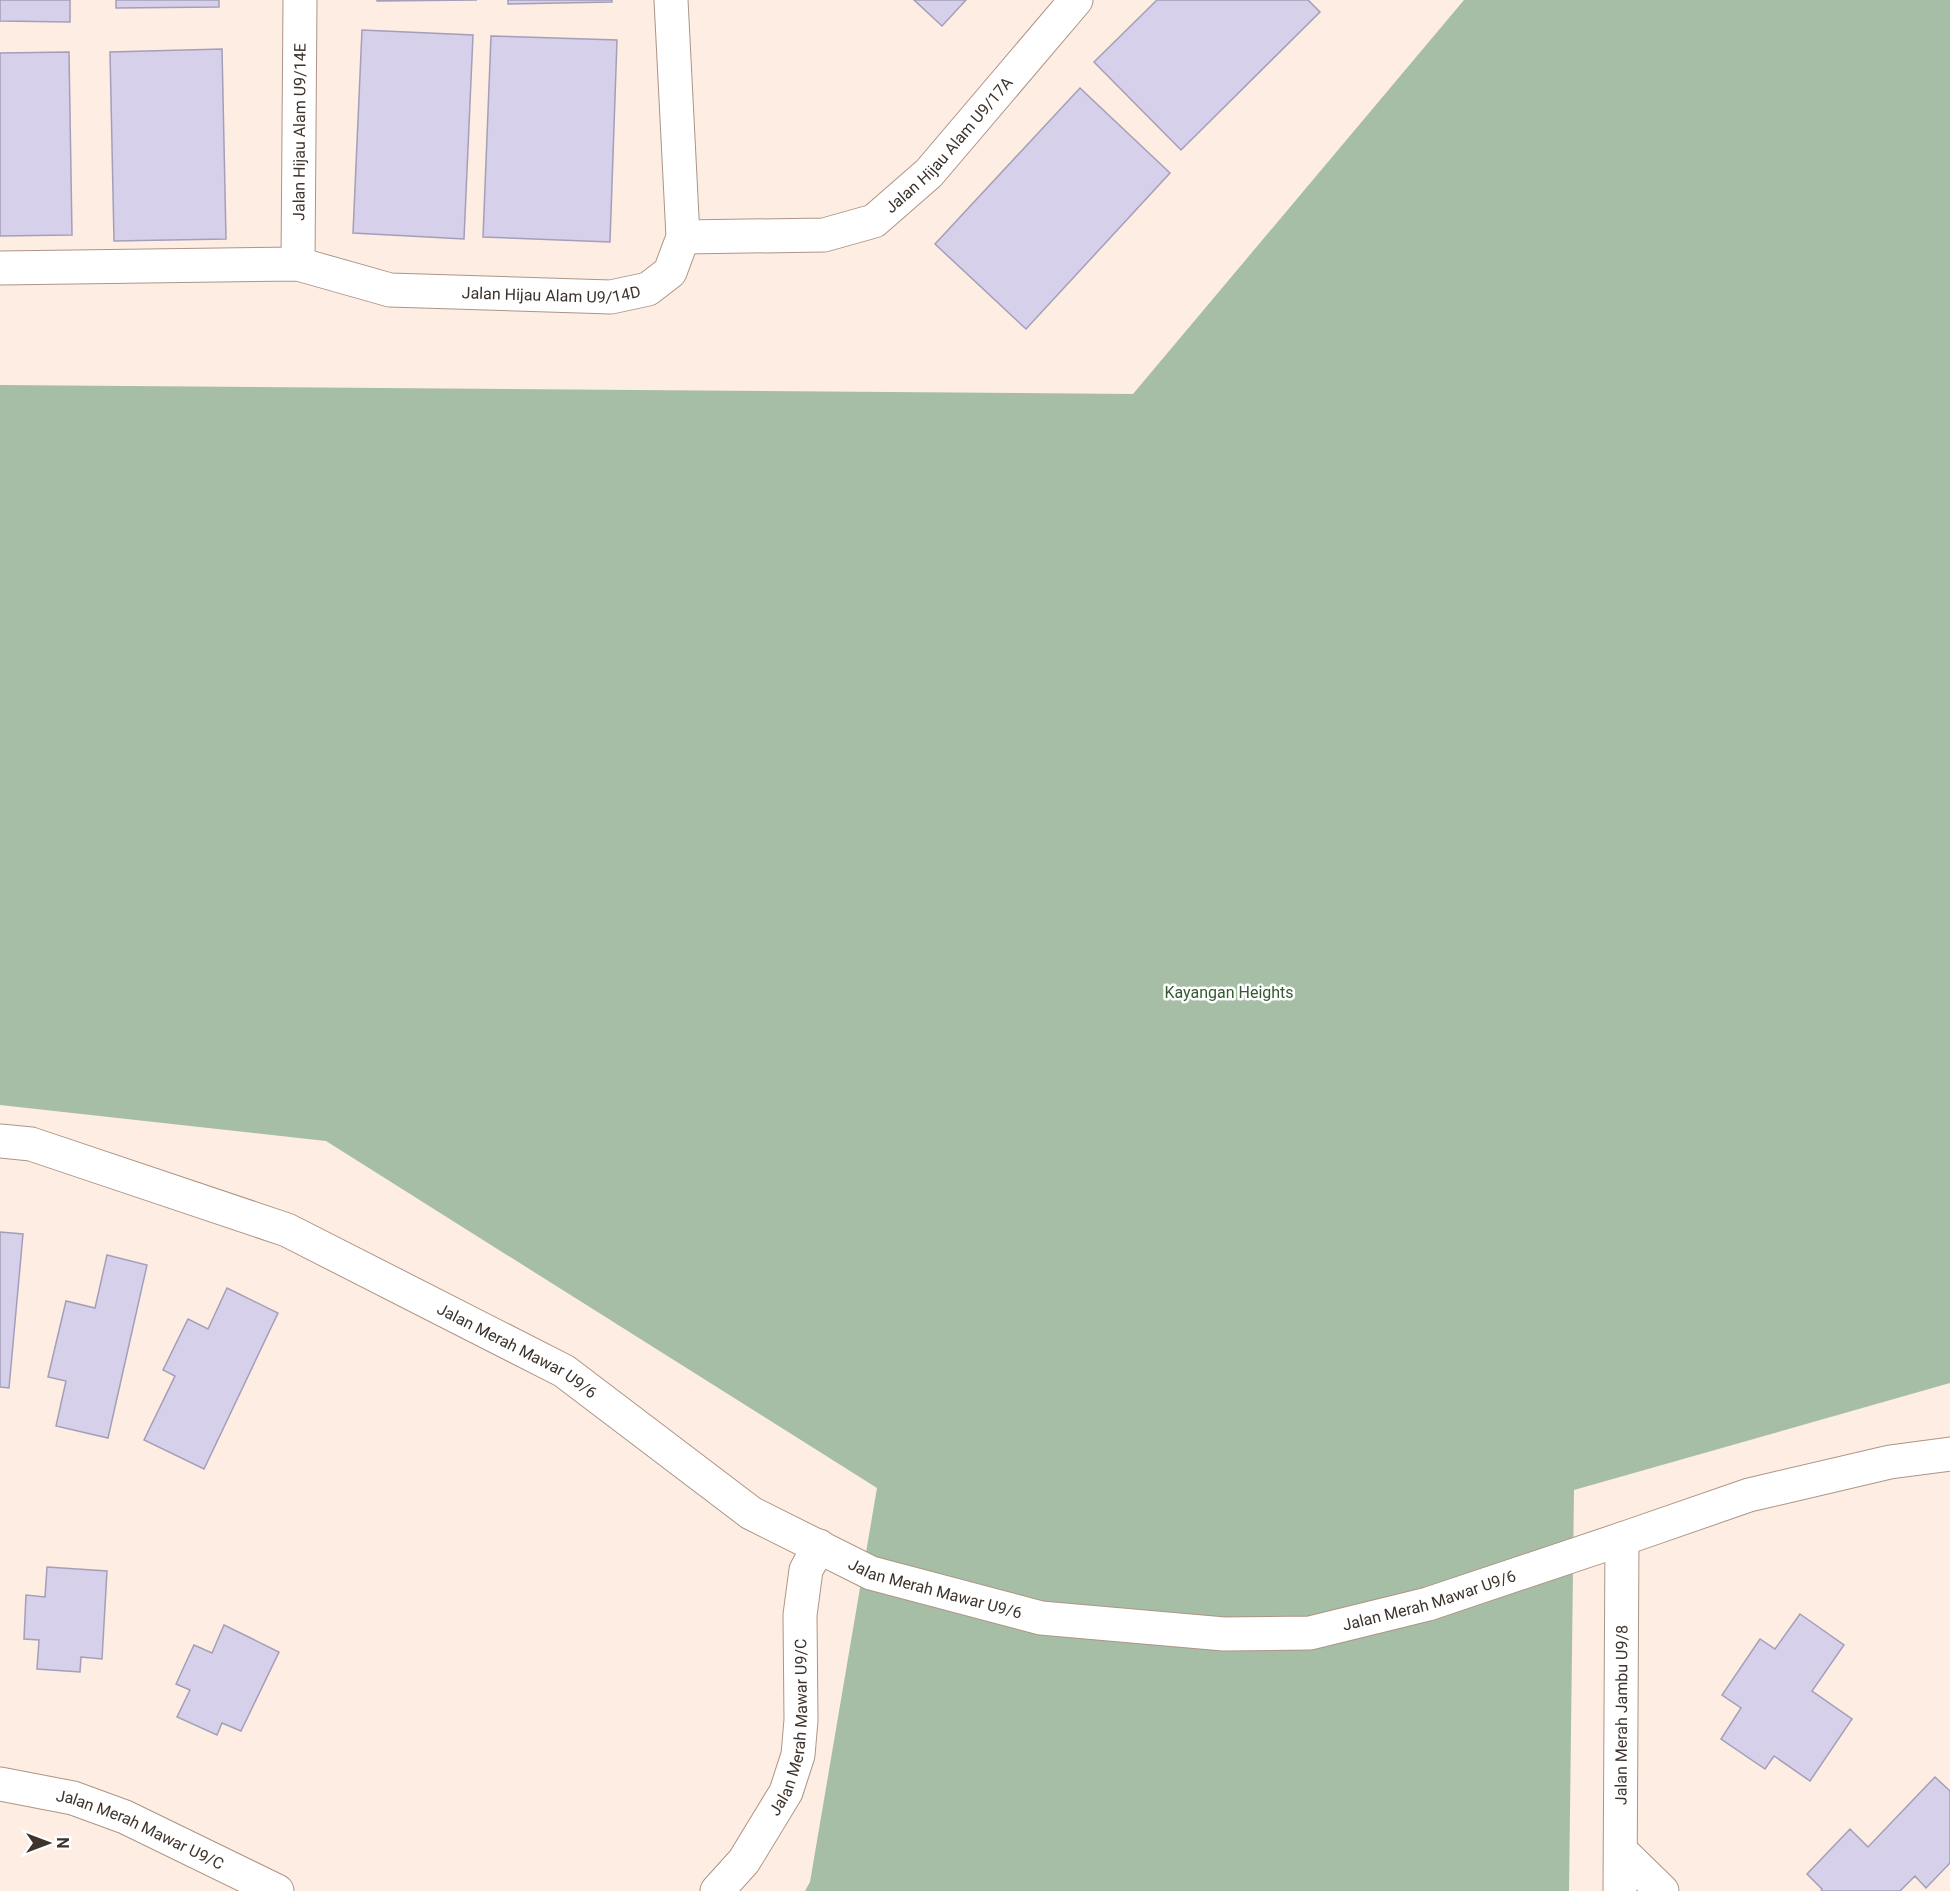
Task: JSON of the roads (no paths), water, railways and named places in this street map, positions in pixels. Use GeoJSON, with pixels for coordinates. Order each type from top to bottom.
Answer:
{"type":"FeatureCollection","features":[{"type":"Feature","properties":{"kind":"street","name":"Jalan Hijau Alam U9/14E"},"geometry":{"type":"LineString","coordinates":[[298,264],[300,0]]}},
{"type":"Feature","properties":{"kind":"street","name":"Jalan Hijau Alam U9/14D"},"geometry":{"type":"LineString","coordinates":[[0,268],[298,264],[390,290],[611,297],[648,289],[670,272],[683,237],[671,0]]}},
{"type":"Feature","properties":{"kind":"street","name":"Jalan Hijau Alam U9/17A"},"geometry":{"type":"LineString","coordinates":[[683,237],[824,235],[874,221],[929,173],[1076,0]]}},
{"type":"Feature","properties":{"kind":"street","name":"Jalan Merah Mawar U9/6"},"geometry":{"type":"LineString","coordinates":[[0,1142],[31,1144],[287,1230],[564,1371],[751,1512],[871,1573],[1041,1618],[1224,1634],[1310,1633],[1428,1604],[1749,1495],[1890,1462],[1950,1454]]}},
{"type":"Feature","properties":{"kind":"street","name":"Jalan Merah Jambu U9/8"},"geometry":{"type":"LineString","coordinates":[[1620,1891],[1622,1539]]}},
{"type":"Feature","properties":{"kind":"street","name":"Jalan Merah Mawar U9/C"},"geometry":{"type":"LineString","coordinates":[[717,1891],[744,1861],[786,1792],[798,1755],[801,1720],[800,1615],[806,1570],[819,1546]]}},
{"type":"Feature","properties":{"kind":"street","name":"Jalan Merah Mawar U9/C"},"geometry":{"type":"LineString","coordinates":[[0,1784],[73,1798],[125,1817],[277,1891]]}},
{"type":"Feature","properties":{"kind":"street"},"geometry":{"type":"LineString","coordinates":[[1621,1851],[1662,1891]]}},
{"type":"Feature","properties":{"kind":"park label","name":"Kayangan Heights"},"geometry":{"type":"Point","coordinates":[1229,992]}}]}
